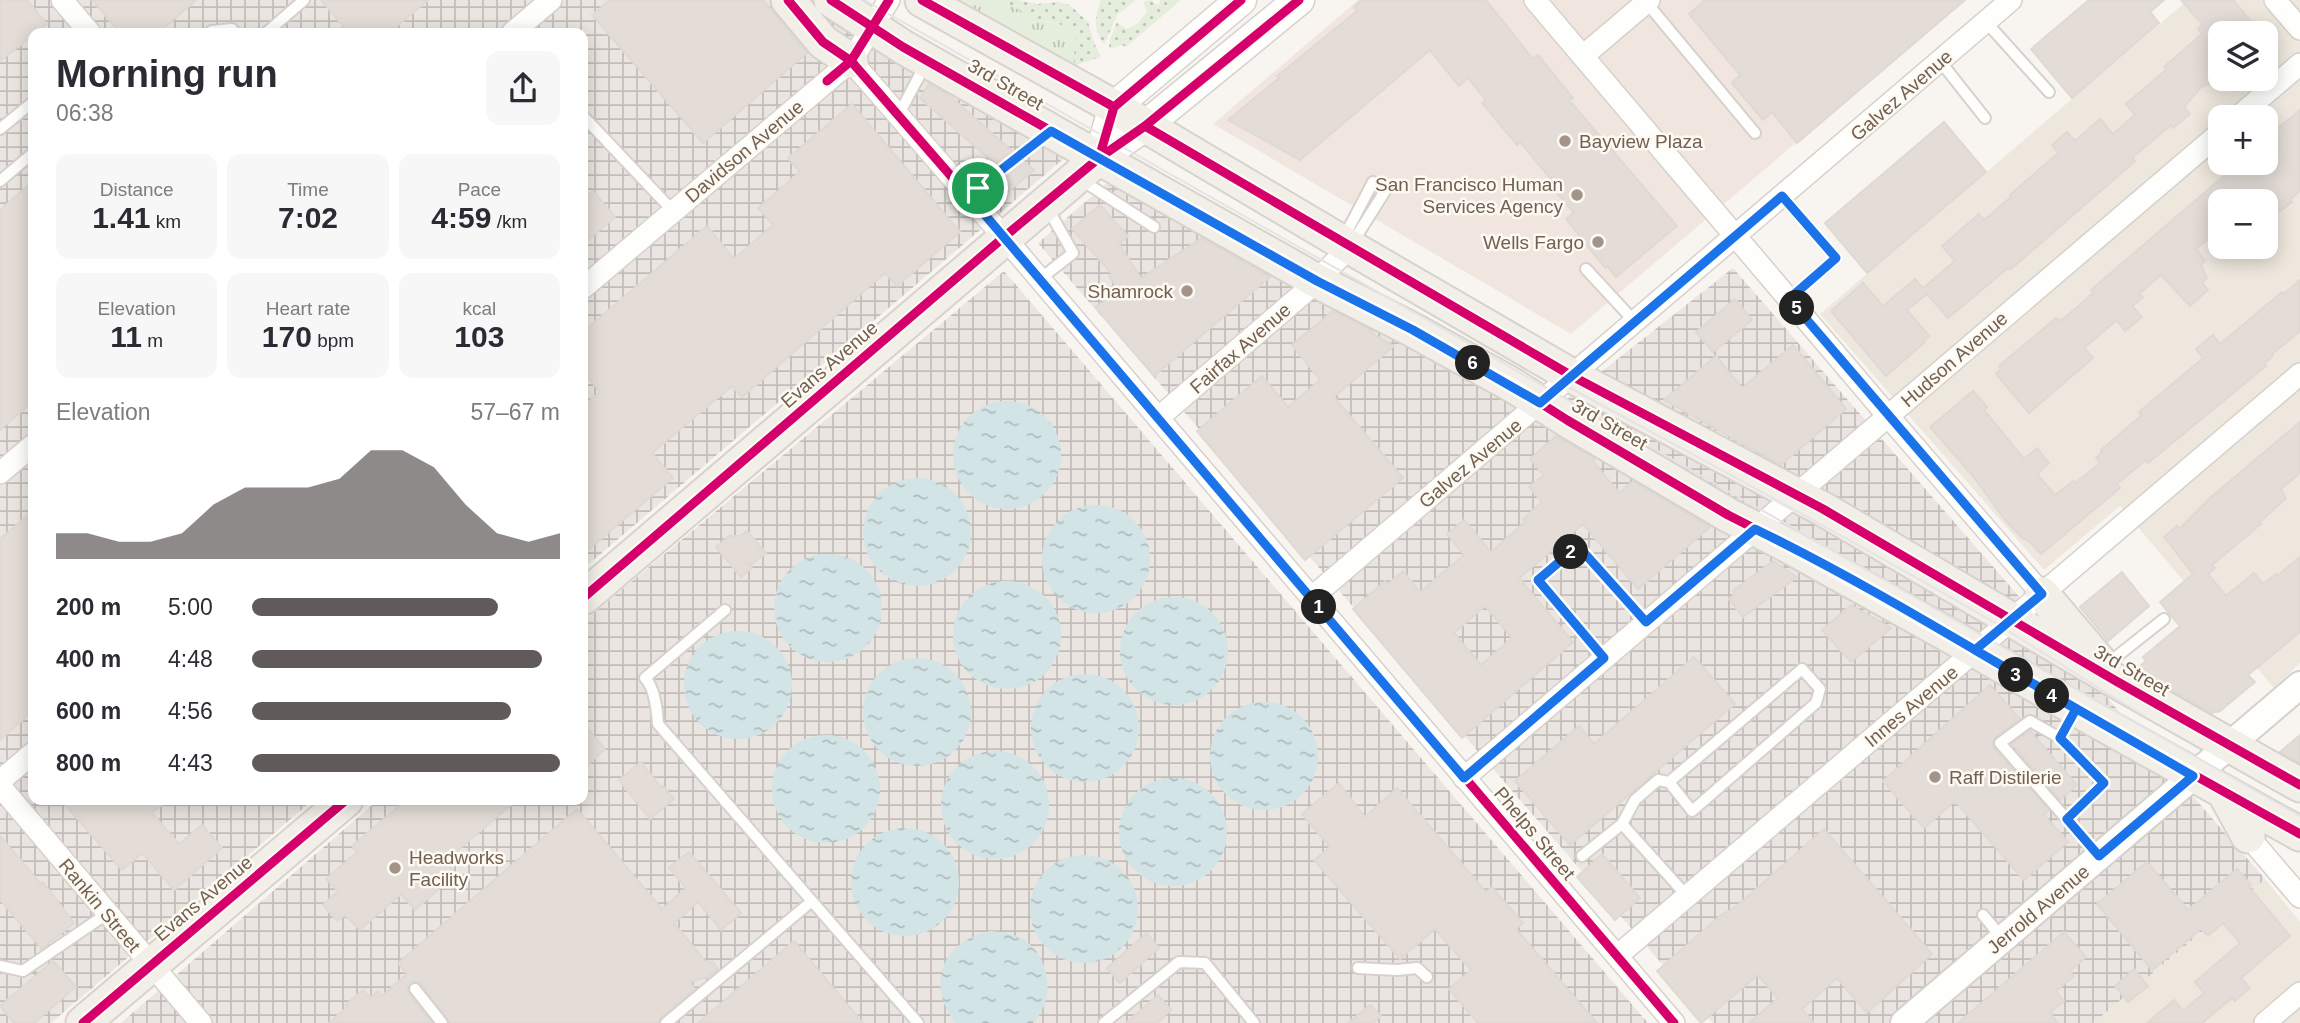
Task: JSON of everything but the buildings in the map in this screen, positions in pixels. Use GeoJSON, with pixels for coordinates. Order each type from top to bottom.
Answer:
{"type":"FeatureCollection","features":[{"type":"Feature","properties":{"kind":"main road"},"geometry":{"type":"LineString","coordinates":[[788,0],[823,42],[850,61]]}},
{"type":"Feature","properties":{"kind":"main road","name":"3rd Street"},"geometry":{"type":"LineString","coordinates":[[831,0],[881,13],[928,60],[1051,131],[1088,167],[1413,330],[1755,529],[2300,834]]}},
{"type":"Feature","properties":{"kind":"main road","name":"3rd Street"},"geometry":{"type":"LineString","coordinates":[[922,0],[1114,107],[1572,376],[1795,495],[2300,785]]}},
{"type":"Feature","properties":{"kind":"main road"},"geometry":{"type":"LineString","coordinates":[[1088,167],[1114,107],[1241,0]]}},
{"type":"Feature","properties":{"kind":"main road","name":"Evans Avenue"},"geometry":{"type":"LineString","coordinates":[[588,594],[1004,237],[1299,0]]}},
{"type":"Feature","properties":{"kind":"main road"},"geometry":{"type":"LineString","coordinates":[[2042,594],[2110,674]]}},
{"type":"Feature","properties":{"kind":"main road"},"geometry":{"type":"LineString","coordinates":[[2224,792],[2248,836]]}},
{"type":"Feature","properties":{"kind":"main road","name":"Evans Avenue"},"geometry":{"type":"LineString","coordinates":[[83,1023],[340,805]]}},
{"type":"Feature","properties":{"kind":"street"},"geometry":{"type":"LineString","coordinates":[[62,0],[86,28]]}},
{"type":"Feature","properties":{"kind":"street"},"geometry":{"type":"LineString","coordinates":[[518,28],[551,0]]}},
{"type":"Feature","properties":{"kind":"street"},"geometry":{"type":"LineString","coordinates":[[1535,0],[2042,594]]}},
{"type":"Feature","properties":{"kind":"street","name":"Galvez Avenue"},"geometry":{"type":"LineString","coordinates":[[1311,598],[2011,0]]}},
{"type":"Feature","properties":{"kind":"street"},"geometry":{"type":"LineString","coordinates":[[2275,0],[2300,29]]}},
{"type":"Feature","properties":{"kind":"street"},"geometry":{"type":"LineString","coordinates":[[1583,57],[1647,1]]}},
{"type":"Feature","properties":{"kind":"street","name":"Davidson Avenue"},"geometry":{"type":"LineString","coordinates":[[588,284],[850,61],[881,13]]}},
{"type":"Feature","properties":{"kind":"street","name":"Phelps Street"},"geometry":{"type":"LineString","coordinates":[[850,61],[1040,279],[1674,1023]]}},
{"type":"Feature","properties":{"kind":"street"},"geometry":{"type":"LineString","coordinates":[[2252,105],[2300,64]]}},
{"type":"Feature","properties":{"kind":"street","name":"Hudson Avenue"},"geometry":{"type":"LineString","coordinates":[[1464,778],[2208,143]]}},
{"type":"Feature","properties":{"kind":"street","name":"Fairfax Avenue"},"geometry":{"type":"LineString","coordinates":[[1158,418],[1317,281],[1346,245]]}},
{"type":"Feature","properties":{"kind":"street","name":"Innes Avenue"},"geometry":{"type":"LineString","coordinates":[[1617,956],[2300,374]]}},
{"type":"Feature","properties":{"kind":"street"},"geometry":{"type":"LineString","coordinates":[[0,473],[28,449]]}},
{"type":"Feature","properties":{"kind":"street","name":"Jerrold Avenue"},"geometry":{"type":"LineString","coordinates":[[1904,1023],[2300,685]]}},
{"type":"Feature","properties":{"kind":"street"},"geometry":{"type":"LineString","coordinates":[[0,784],[28,758]]}},
{"type":"Feature","properties":{"kind":"street","name":"Rankin Street"},"geometry":{"type":"LineString","coordinates":[[0,784],[201,1023]]}},
{"type":"Feature","properties":{"kind":"street"},"geometry":{"type":"LineString","coordinates":[[2248,836],[2300,897]]}},
{"type":"Feature","properties":{"kind":"street"},"geometry":{"type":"LineString","coordinates":[[2265,1023],[2300,993]]}},
{"type":"Feature","properties":{"kind":"lane"},"geometry":{"type":"LineString","coordinates":[[272,28],[304,0]]}},
{"type":"Feature","properties":{"kind":"lane"},"geometry":{"type":"LineString","coordinates":[[1647,1],[1755,133]]}},
{"type":"Feature","properties":{"kind":"lane"},"geometry":{"type":"LineString","coordinates":[[1986,22],[2049,92]]}},
{"type":"Feature","properties":{"kind":"lane"},"geometry":{"type":"LineString","coordinates":[[898,116],[928,60]]}},
{"type":"Feature","properties":{"kind":"lane"},"geometry":{"type":"LineString","coordinates":[[1940,61],[1985,118]]}},
{"type":"Feature","properties":{"kind":"lane"},"geometry":{"type":"LineString","coordinates":[[0,129],[28,106]]}},
{"type":"Feature","properties":{"kind":"lane"},"geometry":{"type":"LineString","coordinates":[[588,121],[673,211]]}},
{"type":"Feature","properties":{"kind":"lane"},"geometry":{"type":"LineString","coordinates":[[968,195],[1051,131]]}},
{"type":"Feature","properties":{"kind":"lane"},"geometry":{"type":"LineString","coordinates":[[0,181],[28,157]]}},
{"type":"Feature","properties":{"kind":"lane"},"geometry":{"type":"LineString","coordinates":[[1088,167],[1154,227]]}},
{"type":"Feature","properties":{"kind":"lane"},"geometry":{"type":"LineString","coordinates":[[1346,245],[1373,183]]}},
{"type":"Feature","properties":{"kind":"lane"},"geometry":{"type":"LineString","coordinates":[[1346,245],[1385,191]]}},
{"type":"Feature","properties":{"kind":"lane"},"geometry":{"type":"LineString","coordinates":[[1782,196],[1836,258],[1789,299]]}},
{"type":"Feature","properties":{"kind":"lane"},"geometry":{"type":"LineString","coordinates":[[1040,279],[1073,253],[1045,203]]}},
{"type":"Feature","properties":{"kind":"lane"},"geometry":{"type":"LineString","coordinates":[[1586,269],[1635,322]]}},
{"type":"Feature","properties":{"kind":"lane"},"geometry":{"type":"LineString","coordinates":[[1604,658],[1538,580],[1578,546],[1646,622]]}},
{"type":"Feature","properties":{"kind":"lane"},"geometry":{"type":"LineString","coordinates":[[725,610],[645,678],[649,682],[658,724],[918,1023]]}},
{"type":"Feature","properties":{"kind":"lane"},"geometry":{"type":"LineString","coordinates":[[2110,674],[2164,619]]}},
{"type":"Feature","properties":{"kind":"lane"},"geometry":{"type":"LineString","coordinates":[[1583,856],[1622,824],[1635,800],[1658,780],[1669,782],[1692,811],[1816,703],[1819,690],[1802,669],[1669,782]]}},
{"type":"Feature","properties":{"kind":"lane"},"geometry":{"type":"LineString","coordinates":[[2060,738],[2076,709]]}},
{"type":"Feature","properties":{"kind":"lane"},"geometry":{"type":"LineString","coordinates":[[2067,819],[2104,783],[2060,738],[2030,721],[2000,743],[2099,856]]}},
{"type":"Feature","properties":{"kind":"lane"},"geometry":{"type":"LineString","coordinates":[[1622,824],[1687,896]]}},
{"type":"Feature","properties":{"kind":"lane"},"geometry":{"type":"LineString","coordinates":[[666,1023],[812,901]]}},
{"type":"Feature","properties":{"kind":"lane"},"geometry":{"type":"LineString","coordinates":[[0,966],[23,971],[108,913]]}},
{"type":"Feature","properties":{"kind":"lane"},"geometry":{"type":"LineString","coordinates":[[1983,915],[2003,939]]}},
{"type":"Feature","properties":{"kind":"lane"},"geometry":{"type":"LineString","coordinates":[[1104,1023],[1179,962],[1205,963],[1254,1023]]}},
{"type":"Feature","properties":{"kind":"lane"},"geometry":{"type":"LineString","coordinates":[[1358,968],[1417,968],[1426,977]]}},
{"type":"Feature","properties":{"kind":"lane"},"geometry":{"type":"LineString","coordinates":[[415,989],[443,1023]]}},
{"type":"Feature","properties":{"kind":"shaded area"},"geometry":{"type":"Polygon","coordinates":[[[0,0],[820,0],[1075,149],[588,565],[588,28],[28,28],[28,805],[307,805],[51,1023],[0,1023],[0,0]]]}},
{"type":"Feature","properties":{"kind":"shaded area"},"geometry":{"type":"Polygon","coordinates":[[[1358,0],[1964,0],[1571,334],[1213,124],[1358,0]]]}},
{"type":"Feature","properties":{"kind":"shaded area"},"geometry":{"type":"Polygon","coordinates":[[[2188,0],[2300,0],[2300,663],[2274,688],[2120,506],[2044,570],[1820,314],[2188,0]]]}},
{"type":"Feature","properties":{"kind":"shaded area"},"geometry":{"type":"Polygon","coordinates":[[[1107,183],[1549,413],[1733,268],[2265,879],[2093,1023],[1713,1023],[1038,243],[1107,183]]]}},
{"type":"Feature","properties":{"kind":"shaded area"},"geometry":{"type":"Polygon","coordinates":[[[1004,271],[1648,1023],[121,1023],[372,805],[588,805],[588,618],[1004,271]]]}},
{"type":"Feature","properties":{"kind":"shaded area"},"geometry":{"type":"Polygon","coordinates":[[[2265,879],[2300,922],[2300,1023],[2093,1023],[2265,879]]]}},
{"type":"Feature","properties":{"kind":"green space"},"geometry":{"type":"Polygon","coordinates":[[[956,0],[998,0],[1047,22],[1062,25],[1076,35],[1076,65],[1073,66],[956,0]]]}},
{"type":"Feature","properties":{"kind":"green space"},"geometry":{"type":"Polygon","coordinates":[[[998,0],[1038,4],[1058,2],[1070,5],[1088,22],[1101,57],[1076,65],[1076,35],[1062,25],[1038,19],[998,0]]]}},
{"type":"Feature","properties":{"kind":"green space"},"geometry":{"type":"Polygon","coordinates":[[[1101,0],[1136,0],[1118,14],[1104,44],[1096,23],[1101,0]]]}},
{"type":"Feature","properties":{"kind":"green space"},"geometry":{"type":"Polygon","coordinates":[[[1152,0],[1156,5],[1160,0],[1181,0],[1126,47],[1122,45],[1109,49],[1117,22],[1126,29],[1137,24],[1147,12],[1143,2],[1152,0]]]}},
{"type":"Feature","properties":{"kind":"water"},"geometry":{"type":"Polygon","coordinates":[[[1007,401],[1028,405],[1045,417],[1057,434],[1061,455],[1057,476],[1045,493],[1028,505],[1007,509],[986,505],[969,493],[957,476],[953,455],[957,434],[969,417],[986,405],[1007,401]]]}},
{"type":"Feature","properties":{"kind":"water"},"geometry":{"type":"Polygon","coordinates":[[[917,478],[938,482],[955,494],[967,511],[971,532],[967,553],[955,570],[938,582],[917,586],[896,582],[879,570],[867,553],[863,532],[867,511],[879,494],[896,482],[917,478]]]}},
{"type":"Feature","properties":{"kind":"water"},"geometry":{"type":"Polygon","coordinates":[[[1096,505],[1117,509],[1134,521],[1146,538],[1150,559],[1146,580],[1134,597],[1117,609],[1096,613],[1075,609],[1058,597],[1046,580],[1042,559],[1046,538],[1058,521],[1075,509],[1096,505]]]}},
{"type":"Feature","properties":{"kind":"water"},"geometry":{"type":"Polygon","coordinates":[[[828,554],[849,558],[866,570],[878,587],[882,608],[878,629],[866,646],[849,658],[828,662],[807,658],[790,646],[778,629],[774,608],[778,587],[790,570],[807,558],[828,554]]]}},
{"type":"Feature","properties":{"kind":"water"},"geometry":{"type":"Polygon","coordinates":[[[1007,581],[1028,585],[1045,597],[1057,614],[1061,635],[1057,656],[1045,673],[1028,685],[1007,689],[986,685],[969,673],[957,656],[953,635],[957,614],[969,597],[986,585],[1007,581]]]}},
{"type":"Feature","properties":{"kind":"water"},"geometry":{"type":"Polygon","coordinates":[[[1174,597],[1195,601],[1212,613],[1224,630],[1228,651],[1224,672],[1212,689],[1195,701],[1174,705],[1153,701],[1136,689],[1124,672],[1120,651],[1124,630],[1136,613],[1153,601],[1174,597]]]}},
{"type":"Feature","properties":{"kind":"water"},"geometry":{"type":"Polygon","coordinates":[[[738,631],[759,635],[776,647],[788,664],[792,685],[788,706],[776,723],[759,735],[738,739],[717,735],[700,723],[688,706],[684,685],[688,664],[700,647],[717,635],[738,631]]]}},
{"type":"Feature","properties":{"kind":"water"},"geometry":{"type":"Polygon","coordinates":[[[917,658],[938,662],[955,674],[967,691],[971,712],[967,733],[955,750],[938,762],[917,766],[896,762],[879,750],[867,733],[863,712],[867,691],[879,674],[896,662],[917,658]]]}},
{"type":"Feature","properties":{"kind":"water"},"geometry":{"type":"Polygon","coordinates":[[[1085,674],[1106,678],[1123,690],[1135,707],[1139,728],[1135,749],[1123,766],[1106,778],[1085,782],[1064,778],[1047,766],[1035,749],[1031,728],[1035,707],[1047,690],[1064,678],[1085,674]]]}},
{"type":"Feature","properties":{"kind":"water"},"geometry":{"type":"Polygon","coordinates":[[[1264,702],[1285,706],[1302,718],[1314,735],[1318,756],[1314,777],[1302,794],[1285,806],[1264,810],[1243,806],[1226,794],[1214,777],[1210,756],[1214,735],[1226,718],[1243,706],[1264,702]]]}},
{"type":"Feature","properties":{"kind":"water"},"geometry":{"type":"Polygon","coordinates":[[[826,735],[847,739],[864,751],[876,768],[880,789],[876,810],[864,827],[847,839],[826,843],[805,839],[788,827],[776,810],[772,789],[776,768],[788,751],[805,739],[826,735]]]}},
{"type":"Feature","properties":{"kind":"water"},"geometry":{"type":"Polygon","coordinates":[[[995,751],[1016,755],[1033,767],[1045,784],[1049,805],[1045,826],[1033,843],[1016,855],[995,859],[974,855],[957,843],[945,826],[941,805],[945,784],[957,767],[974,755],[995,751]]]}},
{"type":"Feature","properties":{"kind":"water"},"geometry":{"type":"Polygon","coordinates":[[[1173,778],[1194,782],[1211,794],[1223,811],[1227,832],[1223,853],[1211,870],[1194,882],[1173,886],[1152,882],[1135,870],[1123,853],[1119,832],[1123,811],[1135,794],[1152,782],[1173,778]]]}},
{"type":"Feature","properties":{"kind":"water"},"geometry":{"type":"Polygon","coordinates":[[[905,828],[926,832],[943,844],[955,861],[959,882],[955,903],[943,920],[926,932],[905,936],[884,932],[867,920],[855,903],[851,882],[855,861],[867,844],[884,832],[905,828]]]}},
{"type":"Feature","properties":{"kind":"water"},"geometry":{"type":"Polygon","coordinates":[[[1084,855],[1105,859],[1122,871],[1134,888],[1138,909],[1134,930],[1122,947],[1105,959],[1084,963],[1063,959],[1046,947],[1034,930],[1030,909],[1034,888],[1046,871],[1063,859],[1084,855]]]}},
{"type":"Feature","properties":{"kind":"water"},"geometry":{"type":"Polygon","coordinates":[[[990,931],[1023,939],[1040,956],[1045,967],[1047,991],[1045,1003],[1033,1023],[955,1023],[946,1008],[940,979],[950,954],[960,944],[990,931]]]}},
{"type":"Feature","properties":{"kind":"tram line"},"geometry":{"type":"LineString","coordinates":[[864,0],[2300,816]]}},
{"type":"Feature","properties":{"kind":"tram line"},"geometry":{"type":"LineString","coordinates":[[1559,382],[1926,583],[2145,716]]}},
{"type":"Feature","properties":{"kind":"cycle path"},"geometry":{"type":"LineString","coordinates":[[788,0],[823,42],[851,61],[1004,237],[1674,1023]]}},
{"type":"Feature","properties":{"kind":"cycle path"},"geometry":{"type":"LineString","coordinates":[[831,0],[903,47],[1317,281],[1514,386],[1728,515],[1954,638],[2300,834]]}},
{"type":"Feature","properties":{"kind":"cycle path"},"geometry":{"type":"LineString","coordinates":[[827,81],[851,61],[889,0]]}},
{"type":"Feature","properties":{"kind":"cycle path"},"geometry":{"type":"LineString","coordinates":[[922,0],[1114,107]]}},
{"type":"Feature","properties":{"kind":"cycle path"},"geometry":{"type":"LineString","coordinates":[[1099,158],[1114,107],[1241,0]]}},
{"type":"Feature","properties":{"kind":"cycle path"},"geometry":{"type":"LineString","coordinates":[[588,594],[1004,237],[1299,0]]}},
{"type":"Feature","properties":{"kind":"cycle path"},"geometry":{"type":"LineString","coordinates":[[1145,126],[1572,376],[1823,509],[2116,681],[2300,785]]}},
{"type":"Feature","properties":{"kind":"cycle path"},"geometry":{"type":"LineString","coordinates":[[83,1023],[340,805]]}},
{"type":"Feature","properties":{"kind":"place","name":"Bayview Plaza"},"geometry":{"type":"Point","coordinates":[1565,141]}},
{"type":"Feature","properties":{"kind":"place","name":"San Francisco Human Services Agency"},"geometry":{"type":"Point","coordinates":[1577,195]}},
{"type":"Feature","properties":{"kind":"place","name":"Wells Fargo"},"geometry":{"type":"Point","coordinates":[1598,242]}},
{"type":"Feature","properties":{"kind":"place","name":"Shamrock"},"geometry":{"type":"Point","coordinates":[1187,291]}},
{"type":"Feature","properties":{"kind":"place","name":"Raff Distilerie"},"geometry":{"type":"Point","coordinates":[1935,777]}},
{"type":"Feature","properties":{"kind":"place","name":"Headworks Facility"},"geometry":{"type":"Point","coordinates":[395,868]}},
{"type":"Feature","properties":{"kind":"route"},"geometry":{"type":"LineString","coordinates":[[1051,131],[1317,281],[1514,386],[1540,403],[1782,196],[1836,258],[1789,299],[2042,594],[1975,650],[2193,776],[2099,856],[2067,819],[2104,783],[2060,738],[2076,709],[2002,667],[1954,638],[1755,529],[1646,622],[1578,546],[1538,580],[1604,658],[1464,778],[968,195],[978,188],[1051,131]]}}]}
